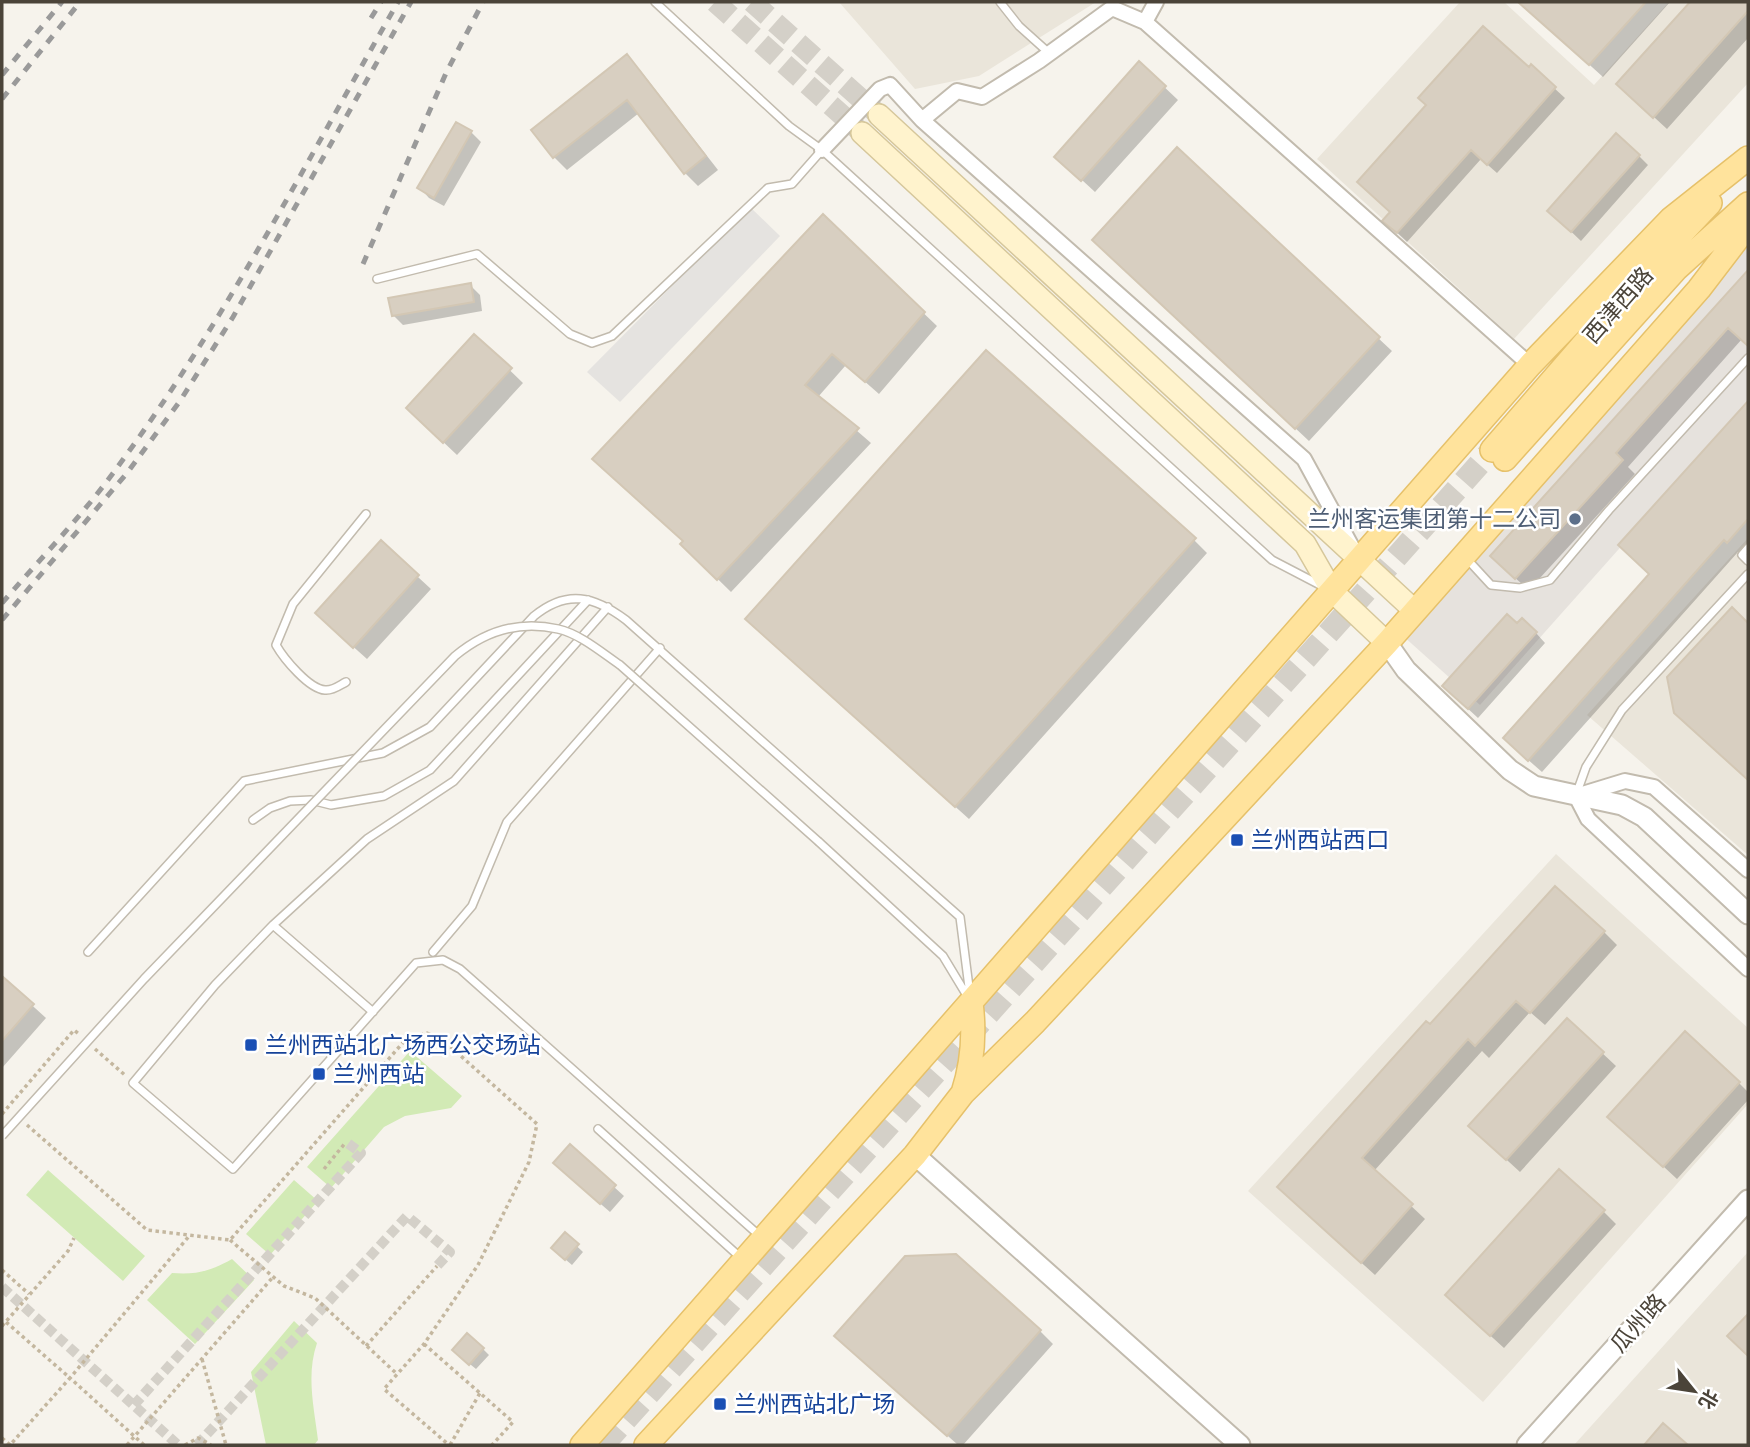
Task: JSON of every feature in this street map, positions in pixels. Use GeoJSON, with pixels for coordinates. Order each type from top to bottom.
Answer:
{"type":"FeatureCollection","features":[{"type":"Feature","properties":{"kind":"main road"},"geometry":{"type":"LineString","coordinates":[[878,115],[1415,611]]}},
{"type":"Feature","properties":{"kind":"main road"},"geometry":{"type":"LineString","coordinates":[[862,133],[1306,544],[1332,591],[1387,643]]}},
{"type":"Feature","properties":{"kind":"main road","name":"西津西路"},"geometry":{"type":"LineString","coordinates":[[582,1445],[1530,365],[1671,219],[1748,160]]}},
{"type":"Feature","properties":{"kind":"main road","name":"西津西路"},"geometry":{"type":"LineString","coordinates":[[1748,160],[1661,255],[1498,454],[1676,269],[1748,204]]}},
{"type":"Feature","properties":{"kind":"main road"},"geometry":{"type":"LineString","coordinates":[[646,1445],[915,1155],[963,1093],[1035,1022],[1387,643],[1699,289],[1748,225]]}},
{"type":"Feature","properties":{"kind":"main road"},"geometry":{"type":"LineString","coordinates":[[963,1093],[973,1048],[971,1003]]}},
{"type":"Feature","properties":{"kind":"street"},"geometry":{"type":"LineString","coordinates":[[1145,22],[1156,2]]}},
{"type":"Feature","properties":{"kind":"street"},"geometry":{"type":"LineString","coordinates":[[922,120],[957,91],[982,97],[1049,53],[1113,5],[1145,22],[1530,365]]}},
{"type":"Feature","properties":{"kind":"street"},"geometry":{"type":"LineString","coordinates":[[822,150],[880,89],[890,85],[922,120],[1304,459],[1360,560]]}},
{"type":"Feature","properties":{"kind":"street"},"geometry":{"type":"LineString","coordinates":[[1387,643],[1406,670],[1510,770],[1534,786],[1622,805],[1644,817],[1748,914]]}},
{"type":"Feature","properties":{"kind":"street"},"geometry":{"type":"LineString","coordinates":[[1576,796],[1625,781],[1654,787],[1748,870]]}},
{"type":"Feature","properties":{"kind":"street"},"geometry":{"type":"LineString","coordinates":[[1576,796],[1588,819],[1748,969]]}},
{"type":"Feature","properties":{"kind":"street"},"geometry":{"type":"LineString","coordinates":[[915,1155],[1240,1445]]}},
{"type":"Feature","properties":{"kind":"street","name":"瓜州路"},"geometry":{"type":"LineString","coordinates":[[1527,1445],[1748,1200]]}},
{"type":"Feature","properties":{"kind":"lane"},"geometry":{"type":"LineString","coordinates":[[655,2],[789,126],[822,150],[1272,559],[1332,591]]}},
{"type":"Feature","properties":{"kind":"lane"},"geometry":{"type":"LineString","coordinates":[[1000,2],[1019,26],[1049,53]]}},
{"type":"Feature","properties":{"kind":"lane"},"geometry":{"type":"LineString","coordinates":[[377,279],[477,254],[570,334],[592,343],[612,336],[768,188],[792,184],[822,150]]}},
{"type":"Feature","properties":{"kind":"lane"},"geometry":{"type":"LineString","coordinates":[[1465,556],[1491,585],[1520,588],[1550,580],[1609,510],[1748,358]]}},
{"type":"Feature","properties":{"kind":"lane"},"geometry":{"type":"LineString","coordinates":[[346,682],[334,689],[324,690],[313,685],[284,659],[276,645],[293,604],[366,514]]}},
{"type":"Feature","properties":{"kind":"lane"},"geometry":{"type":"LineString","coordinates":[[1748,548],[1742,555],[1748,561]]}},
{"type":"Feature","properties":{"kind":"lane"},"geometry":{"type":"LineString","coordinates":[[1576,796],[1586,767],[1622,710],[1748,574]]}},
{"type":"Feature","properties":{"kind":"lane"},"geometry":{"type":"LineString","coordinates":[[88,952],[244,781],[383,753],[430,727],[545,606],[573,598],[608,607],[660,648],[960,917],[971,1003]]}},
{"type":"Feature","properties":{"kind":"lane"},"geometry":{"type":"LineString","coordinates":[[253,820],[270,808],[290,801],[311,800],[331,805],[384,796],[430,770],[588,600]]}},
{"type":"Feature","properties":{"kind":"lane"},"geometry":{"type":"LineString","coordinates":[[608,607],[454,781],[367,839],[273,925],[215,985],[133,1083],[233,1169],[416,963],[443,960],[460,969],[762,1238]]}},
{"type":"Feature","properties":{"kind":"lane"},"geometry":{"type":"LineString","coordinates":[[2,1136],[144,979],[455,656],[475,639],[503,629],[533,626],[559,629],[585,641],[620,665],[943,956],[971,1003]]}},
{"type":"Feature","properties":{"kind":"lane"},"geometry":{"type":"LineString","coordinates":[[433,952],[472,906],[506,822],[660,648]]}},
{"type":"Feature","properties":{"kind":"lane"},"geometry":{"type":"LineString","coordinates":[[273,925],[373,1012]]}},
{"type":"Feature","properties":{"kind":"lane"},"geometry":{"type":"LineString","coordinates":[[598,1129],[743,1260]]}},
{"type":"Feature","properties":{"kind":"path"},"geometry":{"type":"LineString","coordinates":[[480,1393],[450,1445],[384,1389],[424,1344],[478,1265],[529,1162],[537,1124],[501,1091]]}},
{"type":"Feature","properties":{"kind":"path"},"geometry":{"type":"LineString","coordinates":[[324,1170],[346,1142]]}},
{"type":"Feature","properties":{"kind":"path"},"geometry":{"type":"LineString","coordinates":[[2,1438],[10,1445],[190,1235]]}},
{"type":"Feature","properties":{"kind":"path"},"geometry":{"type":"LineString","coordinates":[[74,1238],[68,1251],[4,1324],[70,1378],[144,1445]]}},
{"type":"Feature","properties":{"kind":"path"},"geometry":{"type":"LineString","coordinates":[[230,1240],[284,1286],[315,1298],[397,1374]]}},
{"type":"Feature","properties":{"kind":"path"},"geometry":{"type":"LineString","coordinates":[[366,1346],[437,1266]]}},
{"type":"Feature","properties":{"kind":"path"},"geometry":{"type":"LineString","coordinates":[[2,1270],[29,1294]]}},
{"type":"Feature","properties":{"kind":"path"},"geometry":{"type":"LineString","coordinates":[[127,1445],[273,1277]]}},
{"type":"Feature","properties":{"kind":"path"},"geometry":{"type":"LineString","coordinates":[[424,1344],[513,1422],[492,1445]]}},
{"type":"Feature","properties":{"kind":"path"},"geometry":{"type":"LineString","coordinates":[[202,1359],[226,1445]]}},
{"type":"Feature","properties":{"kind":"path"},"geometry":{"type":"LineString","coordinates":[[185,1445],[198,1438],[211,1445]]}},
{"type":"Feature","properties":{"kind":"shaded area"},"geometry":{"type":"Polygon","coordinates":[[[839,2],[1096,2],[979,76],[915,89],[839,2]]]}},
{"type":"Feature","properties":{"kind":"shaded area"},"geometry":{"type":"Polygon","coordinates":[[[1460,2],[1504,2],[1594,85],[1669,2],[1748,2],[1748,83],[1514,339],[1317,159],[1460,2]]]}},
{"type":"Feature","properties":{"kind":"shaded area"},"geometry":{"type":"Polygon","coordinates":[[[750,207],[780,236],[620,402],[587,372],[750,207]]]}},
{"type":"Feature","properties":{"kind":"shaded area","name":"兰州客运集团第十二公司"},"geometry":{"type":"Polygon","coordinates":[[[1748,246],[1748,404],[1480,705],[1402,635],[1748,246]]]}},
{"type":"Feature","properties":{"kind":"shaded area"},"geometry":{"type":"Polygon","coordinates":[[[1748,538],[1748,855],[1587,715],[1748,538]]]}},
{"type":"Feature","properties":{"kind":"shaded area"},"geometry":{"type":"Polygon","coordinates":[[[1556,854],[1748,1028],[1748,1104],[1483,1402],[1248,1191],[1556,854]]]}},
{"type":"Feature","properties":{"kind":"shaded area"},"geometry":{"type":"Polygon","coordinates":[[[1748,1252],[1748,1445],[1574,1445],[1748,1252]]]}},
{"type":"Feature","properties":{"kind":"green space"},"geometry":{"type":"Polygon","coordinates":[[[410,1051],[462,1096],[451,1108],[405,1116],[384,1127],[331,1188],[307,1167],[410,1051]]]}},
{"type":"Feature","properties":{"kind":"green space"},"geometry":{"type":"Polygon","coordinates":[[[48,1170],[145,1256],[123,1281],[26,1195],[48,1170]]]}},
{"type":"Feature","properties":{"kind":"green space"},"geometry":{"type":"Polygon","coordinates":[[[294,1180],[318,1201],[270,1255],[246,1234],[294,1180]]]}},
{"type":"Feature","properties":{"kind":"green space"},"geometry":{"type":"Polygon","coordinates":[[[232,1259],[254,1280],[195,1344],[147,1300],[172,1273],[203,1271],[232,1259]]]}},
{"type":"Feature","properties":{"kind":"green space"},"geometry":{"type":"Polygon","coordinates":[[[294,1321],[317,1343],[311,1379],[318,1440],[314,1445],[266,1445],[251,1372],[294,1321]]]}},
{"type":"Feature","properties":{"kind":"building"},"geometry":{"type":"Polygon","coordinates":[[[1518,2],[1646,2],[1589,65],[1518,2]]]}},
{"type":"Feature","properties":{"kind":"building"},"geometry":{"type":"Polygon","coordinates":[[[1690,2],[1748,2],[1748,11],[1653,118],[1616,84],[1690,2]]]}},
{"type":"Feature","properties":{"kind":"building"},"geometry":{"type":"Polygon","coordinates":[[[1483,26],[1556,87],[1487,165],[1471,150],[1397,233],[1382,221],[1390,212],[1357,182],[1426,105],[1418,98],[1483,26]]]}},
{"type":"Feature","properties":{"kind":"building"},"geometry":{"type":"Polygon","coordinates":[[[627,54],[706,156],[684,174],[627,100],[553,158],[531,130],[627,54]]]}},
{"type":"Feature","properties":{"kind":"building"},"geometry":{"type":"Polygon","coordinates":[[[1139,61],[1166,86],[1081,181],[1054,157],[1139,61]]]}},
{"type":"Feature","properties":{"kind":"building"},"geometry":{"type":"Polygon","coordinates":[[[456,122],[472,131],[434,198],[417,188],[456,122]]]}},
{"type":"Feature","properties":{"kind":"building"},"geometry":{"type":"Polygon","coordinates":[[[1616,133],[1640,155],[1571,232],[1547,211],[1616,133]]]}},
{"type":"Feature","properties":{"kind":"building"},"geometry":{"type":"Polygon","coordinates":[[[1177,147],[1380,337],[1295,429],[1092,240],[1177,147]]]}},
{"type":"Feature","properties":{"kind":"building"},"geometry":{"type":"Polygon","coordinates":[[[823,214],[925,312],[865,382],[832,354],[805,385],[859,428],[717,580],[680,544],[683,541],[592,459],[823,214]]]}},
{"type":"Feature","properties":{"kind":"building"},"geometry":{"type":"Polygon","coordinates":[[[1748,270],[1748,346],[1728,328],[1616,453],[1623,460],[1515,579],[1490,556],[1748,270]]]}},
{"type":"Feature","properties":{"kind":"building"},"geometry":{"type":"Polygon","coordinates":[[[471,283],[474,302],[392,316],[388,298],[471,283]]]}},
{"type":"Feature","properties":{"kind":"building"},"geometry":{"type":"Polygon","coordinates":[[[474,334],[512,368],[443,443],[406,408],[474,334]]]}},
{"type":"Feature","properties":{"kind":"building"},"geometry":{"type":"Polygon","coordinates":[[[986,350],[1196,538],[955,807],[745,619],[986,350]]]}},
{"type":"Feature","properties":{"kind":"building"},"geometry":{"type":"Polygon","coordinates":[[[1748,401],[1748,519],[1727,543],[1724,540],[1528,761],[1503,738],[1649,574],[1618,545],[1748,401]]]}},
{"type":"Feature","properties":{"kind":"building"},"geometry":{"type":"Polygon","coordinates":[[[381,540],[419,575],[353,648],[315,613],[381,540]]]}},
{"type":"Feature","properties":{"kind":"building"},"geometry":{"type":"Polygon","coordinates":[[[1732,607],[1748,623],[1748,780],[1674,713],[1667,677],[1732,607]]]}},
{"type":"Feature","properties":{"kind":"building"},"geometry":{"type":"Polygon","coordinates":[[[1507,614],[1517,623],[1522,618],[1537,632],[1468,709],[1442,686],[1507,614]]]}},
{"type":"Feature","properties":{"kind":"building"},"geometry":{"type":"Polygon","coordinates":[[[1555,886],[1605,931],[1530,1013],[1516,1001],[1475,1046],[1468,1039],[1362,1158],[1413,1204],[1361,1263],[1277,1187],[1426,1021],[1430,1024],[1555,886]]]}},
{"type":"Feature","properties":{"kind":"building"},"geometry":{"type":"Polygon","coordinates":[[[2,976],[34,1004],[2,1041],[2,976]]]}},
{"type":"Feature","properties":{"kind":"building"},"geometry":{"type":"Polygon","coordinates":[[[1567,1018],[1604,1052],[1506,1160],[1468,1126],[1567,1018]]]}},
{"type":"Feature","properties":{"kind":"building"},"geometry":{"type":"Polygon","coordinates":[[[1685,1031],[1740,1082],[1663,1167],[1607,1117],[1685,1031]]]}},
{"type":"Feature","properties":{"kind":"building"},"geometry":{"type":"Polygon","coordinates":[[[570,1144],[616,1185],[600,1204],[553,1163],[570,1144]]]}},
{"type":"Feature","properties":{"kind":"building"},"geometry":{"type":"Polygon","coordinates":[[[1559,1169],[1605,1210],[1490,1336],[1445,1295],[1559,1169]]]}},
{"type":"Feature","properties":{"kind":"building"},"geometry":{"type":"Polygon","coordinates":[[[565,1232],[579,1244],[565,1260],[551,1248],[565,1232]]]}},
{"type":"Feature","properties":{"kind":"building"},"geometry":{"type":"Polygon","coordinates":[[[956,1254],[1041,1330],[947,1436],[834,1336],[905,1256],[956,1254]]]}},
{"type":"Feature","properties":{"kind":"building"},"geometry":{"type":"Polygon","coordinates":[[[1748,1314],[1748,1356],[1727,1336],[1748,1314]]]}},
{"type":"Feature","properties":{"kind":"building"},"geometry":{"type":"Polygon","coordinates":[[[467,1333],[484,1348],[469,1365],[452,1350],[467,1333]]]}},
{"type":"Feature","properties":{"kind":"building"},"geometry":{"type":"Polygon","coordinates":[[[1663,1423],[1688,1445],[1644,1445],[1663,1423]]]}},
{"type":"Feature","properties":{"kind":"tunnel"},"geometry":{"type":"LineString","coordinates":[[715,2],[862,133]]}},
{"type":"Feature","properties":{"kind":"tunnel"},"geometry":{"type":"LineString","coordinates":[[752,2],[879,115]]}},
{"type":"Feature","properties":{"kind":"tunnel"},"geometry":{"type":"LineString","coordinates":[[603,1445],[1492,450]]}},
{"type":"Feature","properties":{"kind":"tunnel"},"geometry":{"type":"LineString","coordinates":[[134,1405],[361,1153],[346,1142]]}},
{"type":"Feature","properties":{"kind":"tunnel"},"geometry":{"type":"LineString","coordinates":[[197,1445],[407,1216],[450,1252],[437,1266]]}},
{"type":"Feature","properties":{"kind":"tunnel"},"geometry":{"type":"LineString","coordinates":[[2,1287],[178,1445]]}},
{"type":"Feature","properties":{"kind":"railway"},"geometry":{"type":"LineString","coordinates":[[2,75],[62,2]]}},
{"type":"Feature","properties":{"kind":"railway"},"geometry":{"type":"LineString","coordinates":[[2,99],[80,2]]}},
{"type":"Feature","properties":{"kind":"railway"},"geometry":{"type":"LineString","coordinates":[[371,18],[381,2]]}},
{"type":"Feature","properties":{"kind":"railway"},"geometry":{"type":"LineString","coordinates":[[2,603],[119,465],[195,354],[265,238],[398,2]]}},
{"type":"Feature","properties":{"kind":"railway"},"geometry":{"type":"LineString","coordinates":[[2,620],[127,473],[180,401],[233,317],[411,2]]}},
{"type":"Feature","properties":{"kind":"railway"},"geometry":{"type":"LineString","coordinates":[[363,264],[446,73],[483,2]]}},
{"type":"Feature","properties":{"kind":"place","name":"兰州客运集团第十二公司"},"geometry":{"type":"Point","coordinates":[1575,519]}},
{"type":"Feature","properties":{"kind":"place","name":"兰州西站西口"},"geometry":{"type":"Point","coordinates":[1237,840]}},
{"type":"Feature","properties":{"kind":"place","name":"兰州西站北广场西公交场站"},"geometry":{"type":"Point","coordinates":[251,1045]}},
{"type":"Feature","properties":{"kind":"place","name":"兰州西站"},"geometry":{"type":"Point","coordinates":[319,1074]}},
{"type":"Feature","properties":{"kind":"place","name":"兰州西站北广场"},"geometry":{"type":"Point","coordinates":[720,1404]}}]}
